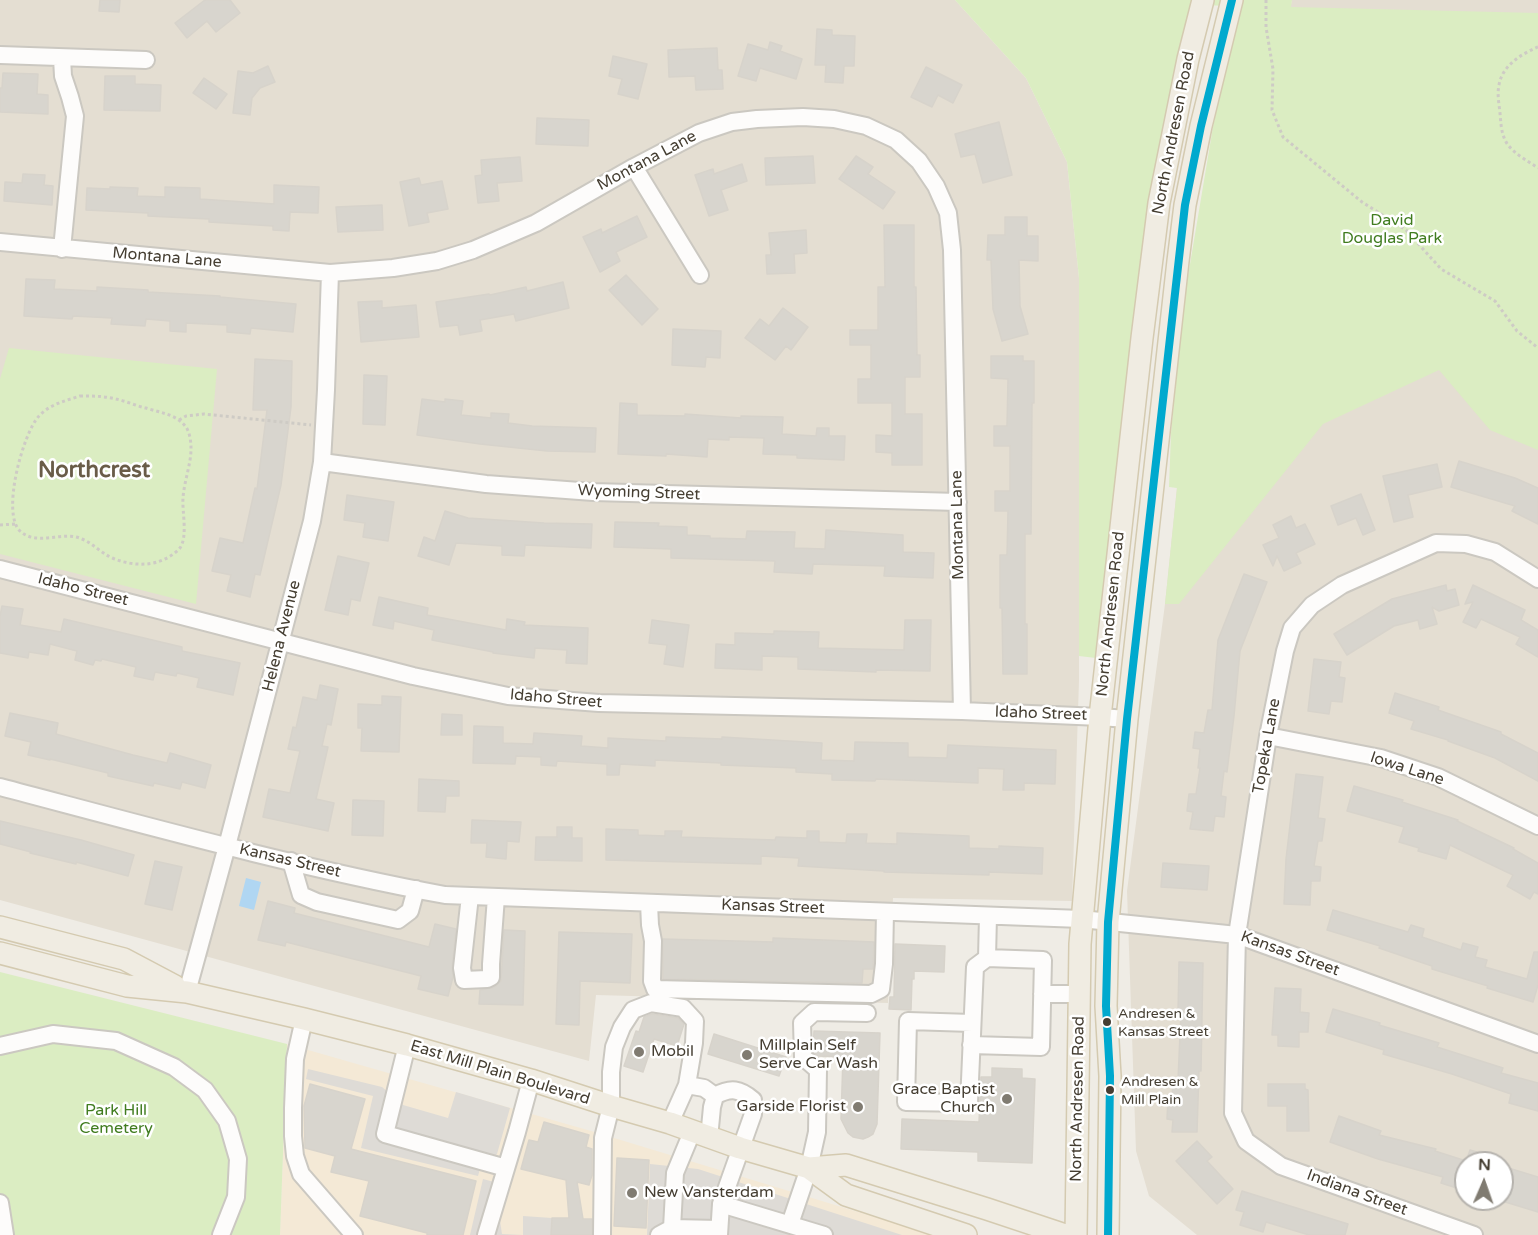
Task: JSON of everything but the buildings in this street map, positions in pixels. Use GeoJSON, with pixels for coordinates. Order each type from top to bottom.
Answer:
{"type":"FeatureCollection","features":[{"type":"Feature","properties":{"kind":"main road","name":"North Andresen Road"},"geometry":{"type":"LineString","coordinates":[[1076,1235],[1081,919],[1100,717],[1159,203],[1188,59],[1203,0]]}},
{"type":"Feature","properties":{"kind":"main road","name":"North Andresen Road"},"geometry":{"type":"LineString","coordinates":[[1108,1235],[1110,1076],[1106,1006],[1108,922],[1127,719],[1185,205],[1200,126],[1232,0]]}},
{"type":"Feature","properties":{"kind":"main road","name":"East Mill Plain Boulevard"},"geometry":{"type":"LineString","coordinates":[[0,927],[124,959],[187,992]]}},
{"type":"Feature","properties":{"kind":"main road","name":"East Mill Plain Boulevard"},"geometry":{"type":"LineString","coordinates":[[0,953],[127,986],[187,992],[304,1018],[531,1080],[809,1168],[846,1195],[966,1235]]}},
{"type":"Feature","properties":{"kind":"main road","name":"East Mill Plain Boulevard"},"geometry":{"type":"LineString","coordinates":[[809,1168],[846,1165],[1065,1235]]}},
{"type":"Feature","properties":{"kind":"street"},"geometry":{"type":"LineString","coordinates":[[0,55],[146,60]]}},
{"type":"Feature","properties":{"kind":"street"},"geometry":{"type":"LineString","coordinates":[[62,58],[63,76],[75,116],[62,249]]}},
{"type":"Feature","properties":{"kind":"street","name":"Montana Lane"},"geometry":{"type":"LineString","coordinates":[[0,242],[330,273],[393,268],[437,261],[472,250],[536,223],[634,166],[699,133],[732,122],[803,117],[834,119],[866,126],[896,140],[919,160],[936,186],[948,213],[952,250],[962,711]]}},
{"type":"Feature","properties":{"kind":"street"},"geometry":{"type":"LineString","coordinates":[[634,166],[700,275]]}},
{"type":"Feature","properties":{"kind":"street","name":"Helena Avenue"},"geometry":{"type":"LineString","coordinates":[[187,992],[312,521],[322,462],[330,273]]}},
{"type":"Feature","properties":{"kind":"street","name":"Wyoming Street"},"geometry":{"type":"LineString","coordinates":[[322,462],[486,484],[593,492],[958,502]]}},
{"type":"Feature","properties":{"kind":"street","name":"Topeka Lane"},"geometry":{"type":"LineString","coordinates":[[1246,1141],[1233,1113],[1237,935],[1268,736],[1285,651],[1292,628],[1312,605],[1342,585],[1436,543],[1466,544],[1495,552],[1538,579]]}},
{"type":"Feature","properties":{"kind":"street","name":"Idaho Street"},"geometry":{"type":"LineString","coordinates":[[0,569],[413,676],[508,696],[599,704],[962,711],[1127,719]]}},
{"type":"Feature","properties":{"kind":"street","name":"Iowa Lane"},"geometry":{"type":"LineString","coordinates":[[1268,736],[1381,758],[1438,777],[1538,826]]}},
{"type":"Feature","properties":{"kind":"street","name":"Kansas Street"},"geometry":{"type":"LineString","coordinates":[[0,787],[227,846],[445,895],[1081,919],[1237,935],[1538,1044]]}},
{"type":"Feature","properties":{"kind":"street"},"geometry":{"type":"LineString","coordinates":[[291,861],[301,895],[317,902],[398,920],[410,911],[416,889]]}},
{"type":"Feature","properties":{"kind":"street"},"geometry":{"type":"LineString","coordinates":[[470,896],[462,968],[464,980],[491,977],[496,897]]}},
{"type":"Feature","properties":{"kind":"street"},"geometry":{"type":"LineString","coordinates":[[649,903],[653,941],[652,981],[655,989],[871,994],[881,988],[885,912]]}},
{"type":"Feature","properties":{"kind":"street"},"geometry":{"type":"LineString","coordinates":[[987,958],[988,916]]}},
{"type":"Feature","properties":{"kind":"street"},"geometry":{"type":"LineString","coordinates":[[971,1045],[1041,1047],[1043,960],[987,958],[975,967],[971,1045],[969,1103],[906,1102],[908,1021],[972,1023]]}},
{"type":"Feature","properties":{"kind":"street"},"geometry":{"type":"LineString","coordinates":[[1042,994],[1079,994]]}},
{"type":"Feature","properties":{"kind":"street"},"geometry":{"type":"LineString","coordinates":[[602,1235],[603,1138],[611,1106],[614,1047],[622,1027],[633,1010],[651,1003],[683,1008],[694,1021],[694,1043],[687,1085],[670,1123]]}},
{"type":"Feature","properties":{"kind":"street"},"geometry":{"type":"LineString","coordinates":[[790,1224],[809,1168],[817,1132],[818,1070],[802,1057],[802,1023],[814,1012],[867,1013]]}},
{"type":"Feature","properties":{"kind":"street"},"geometry":{"type":"LineString","coordinates":[[304,1018],[295,1059],[293,1117],[295,1156],[301,1174],[354,1235]]}},
{"type":"Feature","properties":{"kind":"street"},"geometry":{"type":"LineString","coordinates":[[0,1046],[53,1034],[116,1041],[174,1066],[205,1090],[227,1121],[238,1158],[236,1197],[221,1235]]}},
{"type":"Feature","properties":{"kind":"street"},"geometry":{"type":"LineString","coordinates":[[407,1045],[385,1134],[507,1168]]}},
{"type":"Feature","properties":{"kind":"street"},"geometry":{"type":"LineString","coordinates":[[486,1235],[531,1080]]}},
{"type":"Feature","properties":{"kind":"street"},"geometry":{"type":"LineString","coordinates":[[687,1085],[704,1088],[715,1096]]}},
{"type":"Feature","properties":{"kind":"street"},"geometry":{"type":"LineString","coordinates":[[726,1089],[738,1091],[753,1100],[753,1114],[721,1204],[719,1232],[665,1231],[675,1173],[701,1135],[715,1096],[726,1089]]}},
{"type":"Feature","properties":{"kind":"street","name":"Indiana Street"},"geometry":{"type":"LineString","coordinates":[[1246,1141],[1281,1166],[1474,1235]]}},
{"type":"Feature","properties":{"kind":"street"},"geometry":{"type":"LineString","coordinates":[[0,1203],[5,1235]]}},
{"type":"Feature","properties":{"kind":"street"},"geometry":{"type":"LineString","coordinates":[[721,1204],[824,1235]]}},
{"type":"Feature","properties":{"kind":"path"},"geometry":{"type":"LineString","coordinates":[[1266,0],[1266,27],[1273,69],[1272,110],[1283,137],[1362,202],[1406,230],[1440,269],[1496,301],[1517,331],[1538,348]]}},
{"type":"Feature","properties":{"kind":"path"},"geometry":{"type":"LineString","coordinates":[[1538,47],[1512,63],[1504,71],[1498,85],[1503,136],[1515,152],[1538,168]]}},
{"type":"Feature","properties":{"kind":"path"},"geometry":{"type":"LineString","coordinates":[[80,396],[95,396],[115,399],[168,414],[179,420],[187,429],[191,451],[183,498],[184,537],[180,547],[171,556],[156,562],[136,564],[121,561],[81,538],[32,537],[25,535],[15,524],[13,490],[21,453],[31,428],[47,408],[80,396]]}},
{"type":"Feature","properties":{"kind":"path"},"geometry":{"type":"LineString","coordinates":[[179,420],[194,414],[204,414],[324,426]]}},
{"type":"Feature","properties":{"kind":"path"},"geometry":{"type":"LineString","coordinates":[[0,525],[15,524]]}},
{"type":"Feature","properties":{"kind":"shaded area"},"geometry":{"type":"Polygon","coordinates":[[[0,0],[955,0],[1026,78],[1067,162],[1079,278],[1079,680],[1072,901],[893,898],[888,1003],[596,995],[589,1061],[0,900],[0,0]]]}},
{"type":"Feature","properties":{"kind":"shaded area"},"geometry":{"type":"Polygon","coordinates":[[[1292,0],[1538,0],[1538,1235],[1197,1235],[1149,1196],[1136,1151],[1127,891],[1165,604],[1177,487],[1292,0]]]}},
{"type":"Feature","properties":{"kind":"shaded area"},"geometry":{"type":"Polygon","coordinates":[[[287,1044],[591,1131],[934,1235],[280,1235],[287,1044]]]}},
{"type":"Feature","properties":{"kind":"shaded area"},"geometry":{"type":"Polygon","coordinates":[[[308,1069],[382,1087],[403,1105],[448,1118],[456,1092],[510,1108],[497,1154],[481,1165],[478,1176],[361,1148],[373,1096],[306,1079],[308,1069]]]}},
{"type":"Feature","properties":{"kind":"shaded area"},"geometry":{"type":"Polygon","coordinates":[[[650,1164],[698,1169],[902,1235],[647,1235],[650,1164]]]}},
{"type":"Feature","properties":{"kind":"shaded area"},"geometry":{"type":"Polygon","coordinates":[[[483,1179],[494,1182],[502,1234],[523,1235],[470,1235],[483,1179]]]}},
{"type":"Feature","properties":{"kind":"shaded area"},"geometry":{"type":"Polygon","coordinates":[[[523,1216],[552,1218],[551,1235],[523,1235],[523,1216]]]}},
{"type":"Feature","properties":{"kind":"green space","name":"David Douglas Park"},"geometry":{"type":"Polygon","coordinates":[[[955,0],[1292,0],[1291,7],[1538,13],[1538,450],[1490,430],[1439,370],[1323,424],[1179,604],[1165,604],[1177,488],[1169,487],[1171,433],[1183,306],[1213,127],[1238,6],[1193,5],[1129,378],[1096,658],[1079,656],[1079,278],[1067,162],[1026,78],[955,0]]]}},
{"type":"Feature","properties":{"kind":"green space"},"geometry":{"type":"Polygon","coordinates":[[[9,348],[217,369],[196,604],[0,554],[0,379],[9,348]]]}},
{"type":"Feature","properties":{"kind":"green space","name":"Park Hill Cemetery"},"geometry":{"type":"Polygon","coordinates":[[[0,972],[287,1044],[280,1235],[0,1235],[0,972]]]}},
{"type":"Feature","properties":{"kind":"water"},"geometry":{"type":"Polygon","coordinates":[[[246,878],[261,882],[254,910],[239,906],[246,878]]]}},
{"type":"Feature","properties":{"kind":"transit line"},"geometry":{"type":"LineString","coordinates":[[1108,1235],[1110,1076],[1106,1006],[1108,922],[1127,719],[1185,205],[1201,126],[1232,0]]}},
{"type":"Feature","properties":{"kind":"place","name":"Andresen & Kansas Street"},"geometry":{"type":"Point","coordinates":[1107,1022]}},
{"type":"Feature","properties":{"kind":"place","name":"Mobil"},"geometry":{"type":"Point","coordinates":[639,1052]}},
{"type":"Feature","properties":{"kind":"place","name":"Millplain Self Serve Car Wash"},"geometry":{"type":"Point","coordinates":[747,1055]}},
{"type":"Feature","properties":{"kind":"place","name":"Andresen & Mill Plain"},"geometry":{"type":"Point","coordinates":[1110,1090]}},
{"type":"Feature","properties":{"kind":"place","name":"Grace Baptist Church"},"geometry":{"type":"Point","coordinates":[1007,1099]}},
{"type":"Feature","properties":{"kind":"place","name":"Garside Florist"},"geometry":{"type":"Point","coordinates":[858,1107]}},
{"type":"Feature","properties":{"kind":"place","name":"New Vansterdam"},"geometry":{"type":"Point","coordinates":[632,1193]}},
{"type":"Feature","properties":{"kind":"district","name":"Northcrest"},"geometry":{"type":"Point","coordinates":[94,471]}}]}
